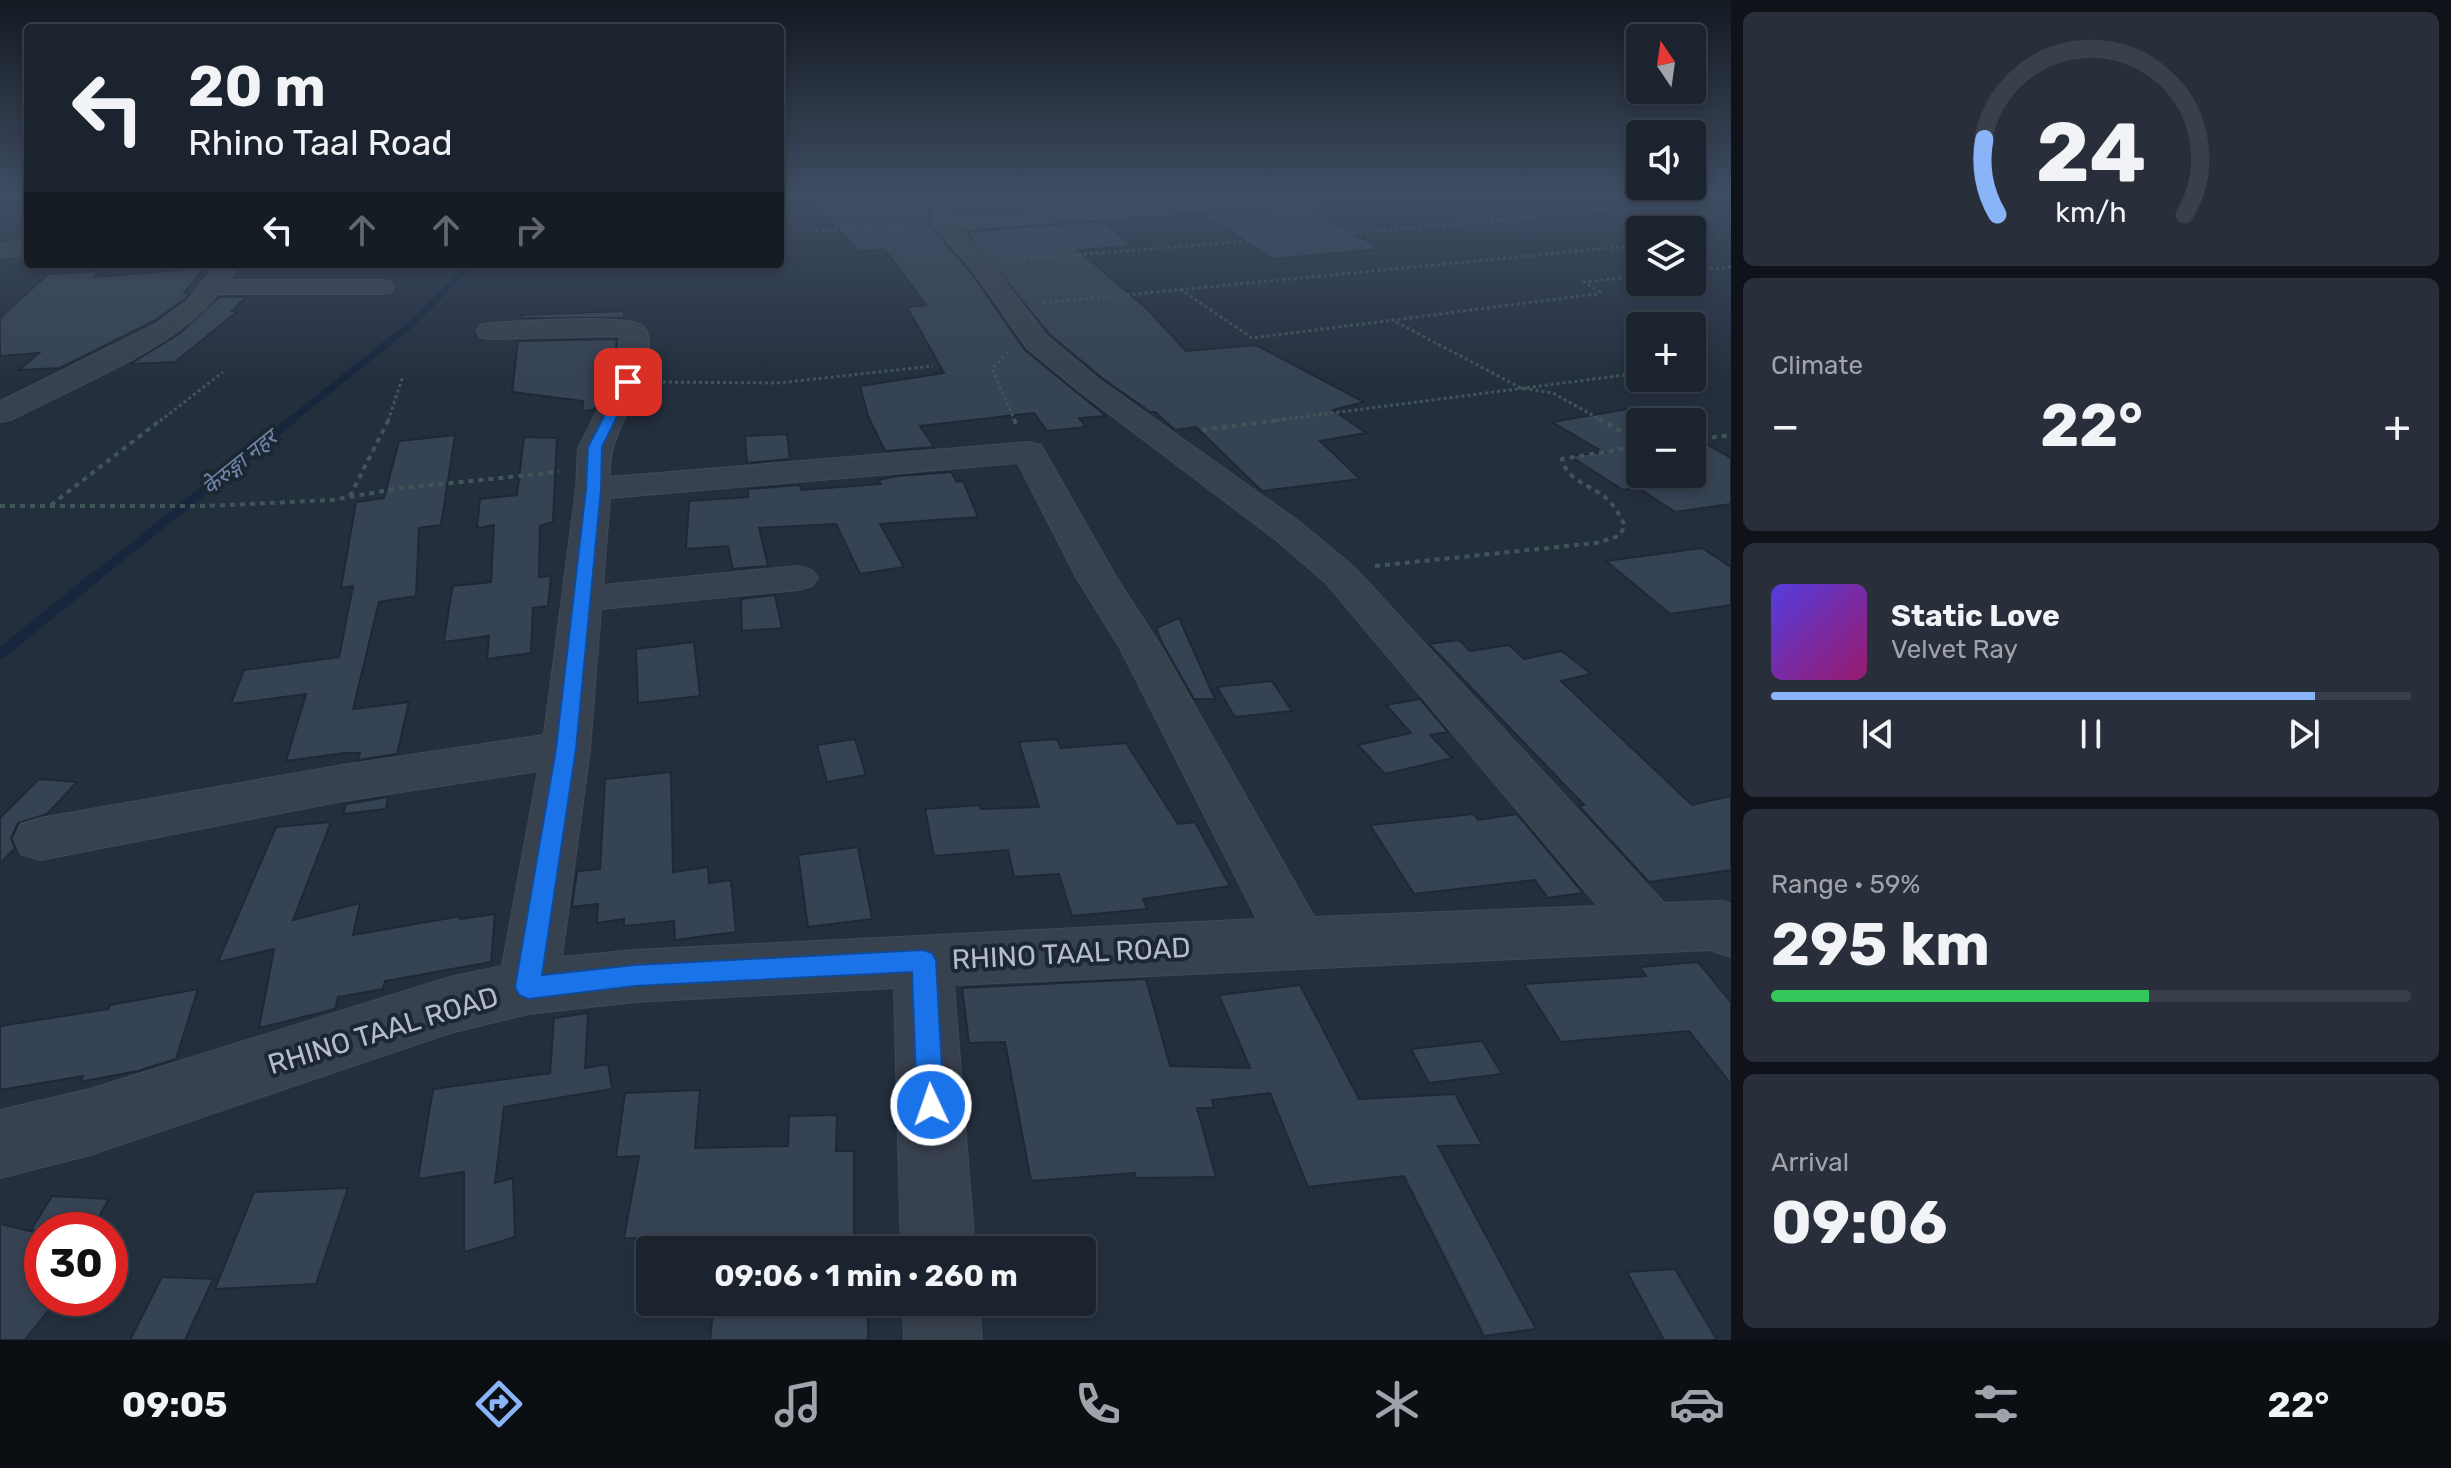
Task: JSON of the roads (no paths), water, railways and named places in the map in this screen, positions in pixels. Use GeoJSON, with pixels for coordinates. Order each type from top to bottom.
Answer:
{"type":"FeatureCollection","features":[{"type":"Feature","properties":{"kind":"street"},"geometry":{"type":"LineString","coordinates":[[973,256],[1037,342],[1090,386],[1288,531],[1340,575],[1652,929]]}},
{"type":"Feature","properties":{"kind":"street"},"geometry":{"type":"LineString","coordinates":[[0,413],[165,330],[196,306],[226,268]]}},
{"type":"Feature","properties":{"kind":"street"},"geometry":{"type":"LineString","coordinates":[[211,287],[382,287]]}},
{"type":"Feature","properties":{"kind":"street"},"geometry":{"type":"LineString","coordinates":[[490,331],[620,327],[633,331],[636,346],[628,382],[595,447],[583,599],[566,749],[528,987]]}},
{"type":"Feature","properties":{"kind":"street"},"geometry":{"type":"LineString","coordinates":[[593,479],[1029,452],[1096,577],[1141,648],[1298,942]]}},
{"type":"Feature","properties":{"kind":"street"},"geometry":{"type":"LineString","coordinates":[[583,599],[798,578]]}},
{"type":"Feature","properties":{"kind":"street"},"geometry":{"type":"LineString","coordinates":[[40,839],[343,783],[566,749]]}},
{"type":"Feature","properties":{"kind":"street","name":"RHINO TAAL ROAD"},"geometry":{"type":"LineString","coordinates":[[0,1144],[90,1122],[450,1005],[528,987],[635,976],[923,960],[1298,942],[1728,928]]}},
{"type":"Feature","properties":{"kind":"street"},"geometry":{"type":"LineString","coordinates":[[923,960],[937,1236]]}},
{"type":"Feature","properties":{"kind":"street"},"geometry":{"type":"LineString","coordinates":[[942,1316],[943,1340]]}},
{"type":"Feature","properties":{"kind":"waterway","name":"केेरुङ्गा नहर"},"geometry":{"type":"LineString","coordinates":[[290,421],[410,325],[467,268]]}},
{"type":"Feature","properties":{"kind":"waterway","name":"केेरुङ्गा नहर"},"geometry":{"type":"LineString","coordinates":[[93,579],[293,419]]}},
{"type":"Feature","properties":{"kind":"waterway","name":"केेरुङ्गा नहर"},"geometry":{"type":"LineString","coordinates":[[0,654],[95,577]]}}]}
